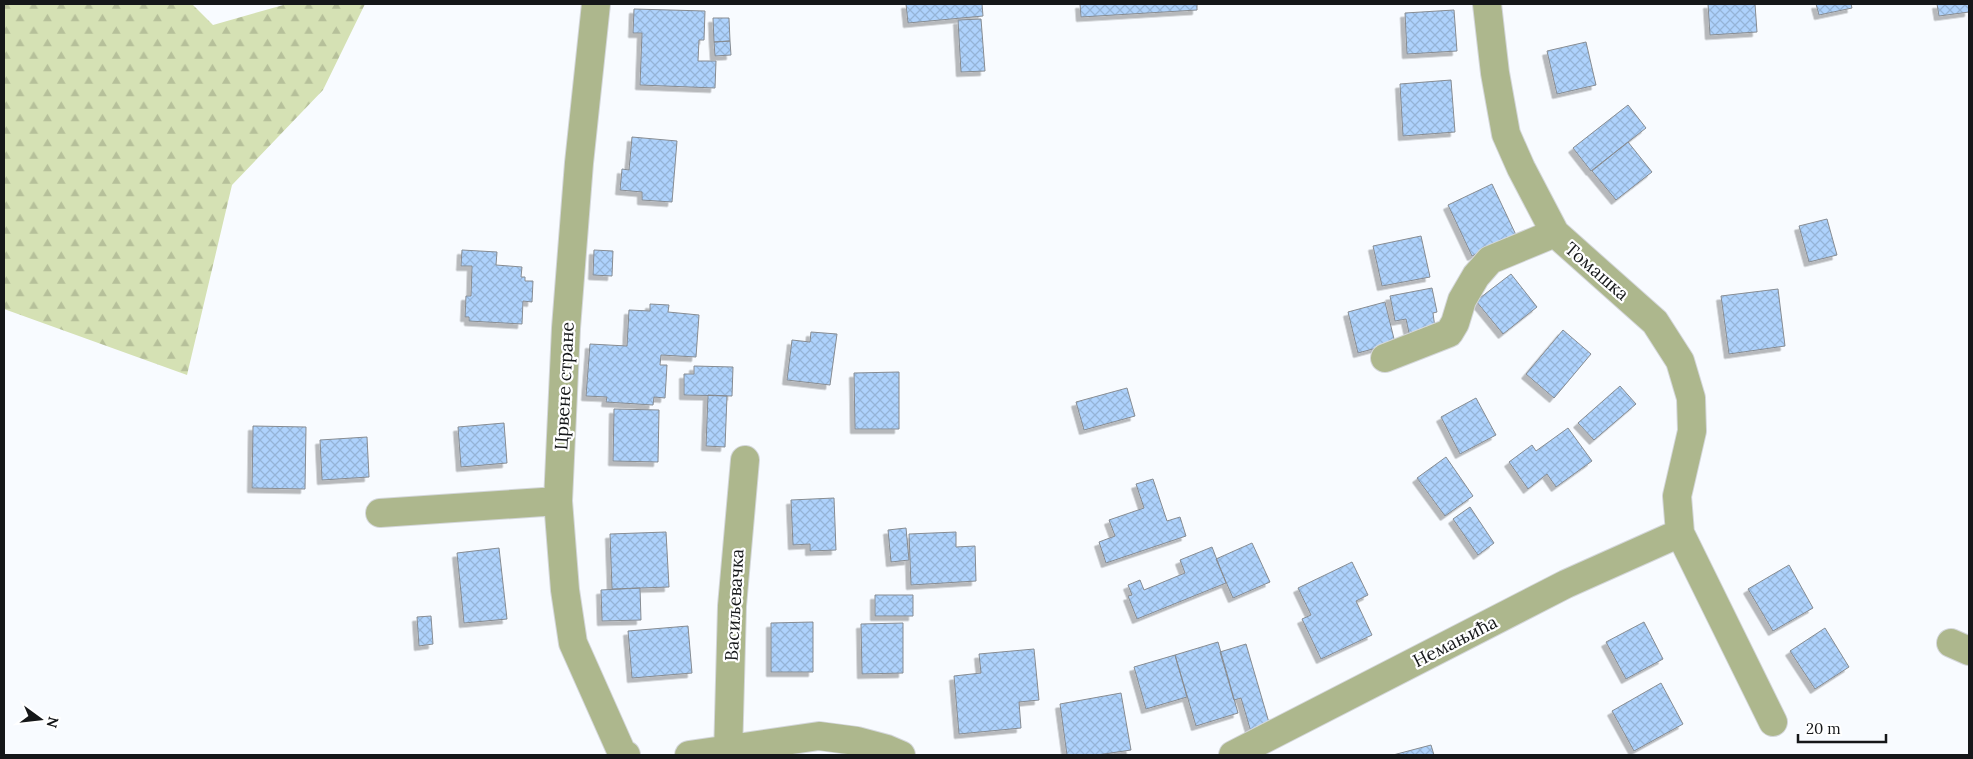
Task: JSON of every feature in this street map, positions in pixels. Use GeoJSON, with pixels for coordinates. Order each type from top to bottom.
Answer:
{"type":"FeatureCollection","features":[{"type":"Feature","properties":{"kind":"street","name":"Црвене стране"},"geometry":{"type":"LineString","coordinates":[[596,4],[579,163],[566,328],[558,502],[565,590],[573,643],[622,753],[626,755]]}},
{"type":"Feature","properties":{"kind":"street","name":"Томашка"},"geometry":{"type":"LineString","coordinates":[[1487,4],[1495,73],[1506,134],[1554,233],[1655,322],[1680,360],[1691,398],[1692,431],[1677,496],[1680,533]]}},
{"type":"Feature","properties":{"kind":"street"},"geometry":{"type":"LineString","coordinates":[[1385,358],[1449,333],[1455,323],[1462,300],[1476,276],[1490,260],[1554,233]]}},
{"type":"Feature","properties":{"kind":"street","name":"Васиљевачка"},"geometry":{"type":"LineString","coordinates":[[728,753],[732,606],[745,460]]}},
{"type":"Feature","properties":{"kind":"street"},"geometry":{"type":"LineString","coordinates":[[380,513],[558,502]]}},
{"type":"Feature","properties":{"kind":"street"},"geometry":{"type":"LineString","coordinates":[[1680,533],[1773,722]]}},
{"type":"Feature","properties":{"kind":"street","name":"Немањића"},"geometry":{"type":"LineString","coordinates":[[1233,755],[1566,584],[1680,533]]}},
{"type":"Feature","properties":{"kind":"street"},"geometry":{"type":"LineString","coordinates":[[689,755],[728,753],[819,736],[857,741],[901,755]]}},
{"type":"Feature","properties":{"kind":"green space"},"geometry":{"type":"Polygon","coordinates":[[[4,4],[192,4],[213,25],[287,4],[365,4],[323,90],[232,185],[187,375],[4,309],[4,4]]]}},
{"type":"Feature","properties":{"kind":"building"},"geometry":{"type":"Polygon","coordinates":[[[906,4],[982,4],[983,16],[908,23],[906,4]]]}},
{"type":"Feature","properties":{"kind":"building"},"geometry":{"type":"Polygon","coordinates":[[[1080,4],[1197,4],[1197,10],[1081,17],[1080,4]]]}},
{"type":"Feature","properties":{"kind":"building"},"geometry":{"type":"Polygon","coordinates":[[[1708,4],[1755,4],[1757,32],[1710,35],[1708,4]]]}},
{"type":"Feature","properties":{"kind":"building"},"geometry":{"type":"Polygon","coordinates":[[[1816,4],[1851,4],[1852,8],[1819,15],[1816,4]]]}},
{"type":"Feature","properties":{"kind":"building"},"geometry":{"type":"Polygon","coordinates":[[[1937,4],[1969,4],[1969,12],[1939,16],[1937,4]]]}},
{"type":"Feature","properties":{"kind":"building"},"geometry":{"type":"Polygon","coordinates":[[[634,9],[705,11],[704,40],[699,40],[698,61],[716,61],[715,88],[640,85],[642,33],[633,33],[634,9]]]}},
{"type":"Feature","properties":{"kind":"building"},"geometry":{"type":"Polygon","coordinates":[[[1454,10],[1457,51],[1407,54],[1405,13],[1454,10]]]}},
{"type":"Feature","properties":{"kind":"building"},"geometry":{"type":"Polygon","coordinates":[[[713,18],[729,18],[730,41],[714,42],[713,18]]]}},
{"type":"Feature","properties":{"kind":"building"},"geometry":{"type":"Polygon","coordinates":[[[981,19],[985,71],[961,72],[958,20],[981,19]]]}},
{"type":"Feature","properties":{"kind":"building"},"geometry":{"type":"Polygon","coordinates":[[[730,41],[731,55],[715,56],[714,42],[730,41]]]}},
{"type":"Feature","properties":{"kind":"building"},"geometry":{"type":"Polygon","coordinates":[[[1586,42],[1596,85],[1557,94],[1547,51],[1586,42]]]}},
{"type":"Feature","properties":{"kind":"building"},"geometry":{"type":"Polygon","coordinates":[[[1451,80],[1455,132],[1403,136],[1400,84],[1451,80]]]}},
{"type":"Feature","properties":{"kind":"building"},"geometry":{"type":"Polygon","coordinates":[[[1628,105],[1646,128],[1591,171],[1573,148],[1628,105]]]}},
{"type":"Feature","properties":{"kind":"building"},"geometry":{"type":"Polygon","coordinates":[[[632,137],[677,141],[672,202],[642,200],[642,192],[620,190],[622,169],[629,170],[632,137]]]}},
{"type":"Feature","properties":{"kind":"building"},"geometry":{"type":"Polygon","coordinates":[[[1628,142],[1652,172],[1616,200],[1592,171],[1628,142]]]}},
{"type":"Feature","properties":{"kind":"building"},"geometry":{"type":"Polygon","coordinates":[[[1492,184],[1516,235],[1472,256],[1448,205],[1492,184]]]}},
{"type":"Feature","properties":{"kind":"building"},"geometry":{"type":"Polygon","coordinates":[[[1827,219],[1837,255],[1809,262],[1799,226],[1827,219]]]}},
{"type":"Feature","properties":{"kind":"building"},"geometry":{"type":"Polygon","coordinates":[[[1421,236],[1430,277],[1382,286],[1373,246],[1421,236]]]}},
{"type":"Feature","properties":{"kind":"building"},"geometry":{"type":"Polygon","coordinates":[[[462,250],[497,252],[496,265],[522,267],[521,277],[525,277],[525,281],[533,281],[532,302],[523,301],[522,324],[469,321],[469,317],[465,317],[466,296],[471,296],[472,266],[461,266],[462,250]]]}},
{"type":"Feature","properties":{"kind":"building"},"geometry":{"type":"Polygon","coordinates":[[[594,250],[613,251],[612,276],[593,275],[594,250]]]}},
{"type":"Feature","properties":{"kind":"building"},"geometry":{"type":"Polygon","coordinates":[[[1511,274],[1537,307],[1503,334],[1476,301],[1511,274]]]}},
{"type":"Feature","properties":{"kind":"building"},"geometry":{"type":"Polygon","coordinates":[[[1432,288],[1437,312],[1433,313],[1435,328],[1409,333],[1406,319],[1395,321],[1390,296],[1432,288]]]}},
{"type":"Feature","properties":{"kind":"building"},"geometry":{"type":"Polygon","coordinates":[[[1778,289],[1785,346],[1729,354],[1721,296],[1778,289]]]}},
{"type":"Feature","properties":{"kind":"building"},"geometry":{"type":"Polygon","coordinates":[[[1385,302],[1395,343],[1358,353],[1348,312],[1385,302]]]}},
{"type":"Feature","properties":{"kind":"building"},"geometry":{"type":"Polygon","coordinates":[[[650,304],[669,305],[668,312],[699,315],[696,357],[661,355],[660,365],[667,365],[665,398],[654,397],[653,405],[606,402],[607,397],[586,396],[590,344],[627,346],[629,310],[650,311],[650,304]]]}},
{"type":"Feature","properties":{"kind":"building"},"geometry":{"type":"Polygon","coordinates":[[[1563,330],[1591,354],[1554,398],[1526,374],[1563,330]]]}},
{"type":"Feature","properties":{"kind":"building"},"geometry":{"type":"Polygon","coordinates":[[[811,332],[837,334],[830,385],[787,380],[792,340],[810,342],[811,332]]]}},
{"type":"Feature","properties":{"kind":"building"},"geometry":{"type":"Polygon","coordinates":[[[694,366],[733,367],[732,396],[684,395],[684,374],[694,374],[694,366]]]}},
{"type":"Feature","properties":{"kind":"building"},"geometry":{"type":"Polygon","coordinates":[[[899,372],[899,429],[855,429],[854,373],[899,372]]]}},
{"type":"Feature","properties":{"kind":"building"},"geometry":{"type":"Polygon","coordinates":[[[1620,386],[1636,404],[1594,440],[1578,423],[1620,386]]]}},
{"type":"Feature","properties":{"kind":"building"},"geometry":{"type":"Polygon","coordinates":[[[1127,388],[1135,416],[1084,430],[1076,402],[1127,388]]]}},
{"type":"Feature","properties":{"kind":"building"},"geometry":{"type":"Polygon","coordinates":[[[708,395],[727,396],[725,447],[706,446],[708,395]]]}},
{"type":"Feature","properties":{"kind":"building"},"geometry":{"type":"Polygon","coordinates":[[[1476,398],[1496,435],[1460,454],[1441,417],[1476,398]]]}},
{"type":"Feature","properties":{"kind":"building"},"geometry":{"type":"Polygon","coordinates":[[[614,409],[659,410],[658,462],[613,461],[614,409]]]}},
{"type":"Feature","properties":{"kind":"building"},"geometry":{"type":"Polygon","coordinates":[[[504,423],[507,463],[461,467],[458,427],[504,423]]]}},
{"type":"Feature","properties":{"kind":"building"},"geometry":{"type":"Polygon","coordinates":[[[253,426],[306,427],[305,489],[252,488],[253,426]]]}},
{"type":"Feature","properties":{"kind":"building"},"geometry":{"type":"Polygon","coordinates":[[[1568,428],[1592,461],[1556,487],[1547,474],[1528,489],[1509,462],[1532,445],[1536,451],[1568,428]]]}},
{"type":"Feature","properties":{"kind":"building"},"geometry":{"type":"Polygon","coordinates":[[[367,437],[369,477],[322,480],[320,440],[367,437]]]}},
{"type":"Feature","properties":{"kind":"building"},"geometry":{"type":"Polygon","coordinates":[[[1446,457],[1473,496],[1445,516],[1417,478],[1446,457]]]}},
{"type":"Feature","properties":{"kind":"building"},"geometry":{"type":"Polygon","coordinates":[[[1153,479],[1167,521],[1180,517],[1186,536],[1106,563],[1099,542],[1115,536],[1109,520],[1144,508],[1136,484],[1153,479]]]}},
{"type":"Feature","properties":{"kind":"building"},"geometry":{"type":"Polygon","coordinates":[[[834,498],[836,550],[810,551],[810,544],[793,545],[791,500],[834,498]]]}},
{"type":"Feature","properties":{"kind":"building"},"geometry":{"type":"Polygon","coordinates":[[[1470,507],[1494,543],[1478,555],[1453,519],[1470,507]]]}},
{"type":"Feature","properties":{"kind":"building"},"geometry":{"type":"Polygon","coordinates":[[[906,528],[909,560],[891,562],[888,530],[906,528]]]}},
{"type":"Feature","properties":{"kind":"building"},"geometry":{"type":"Polygon","coordinates":[[[666,532],[669,587],[612,589],[610,534],[666,532]]]}},
{"type":"Feature","properties":{"kind":"building"},"geometry":{"type":"Polygon","coordinates":[[[956,532],[956,547],[975,546],[976,581],[911,585],[909,534],[956,532]]]}},
{"type":"Feature","properties":{"kind":"building"},"geometry":{"type":"Polygon","coordinates":[[[1252,543],[1270,582],[1233,598],[1216,559],[1252,543]]]}},
{"type":"Feature","properties":{"kind":"building"},"geometry":{"type":"Polygon","coordinates":[[[1212,547],[1226,583],[1137,619],[1128,596],[1132,595],[1128,585],[1140,580],[1144,590],[1185,573],[1180,560],[1212,547]]]}},
{"type":"Feature","properties":{"kind":"building"},"geometry":{"type":"Polygon","coordinates":[[[499,548],[507,619],[464,623],[457,553],[499,548]]]}},
{"type":"Feature","properties":{"kind":"building"},"geometry":{"type":"Polygon","coordinates":[[[1352,562],[1368,595],[1356,601],[1372,635],[1321,659],[1302,619],[1311,615],[1298,588],[1352,562]]]}},
{"type":"Feature","properties":{"kind":"building"},"geometry":{"type":"Polygon","coordinates":[[[1789,565],[1813,608],[1773,631],[1748,589],[1789,565]]]}},
{"type":"Feature","properties":{"kind":"building"},"geometry":{"type":"Polygon","coordinates":[[[640,588],[641,620],[602,621],[601,590],[640,588]]]}},
{"type":"Feature","properties":{"kind":"building"},"geometry":{"type":"Polygon","coordinates":[[[875,595],[913,595],[913,616],[875,616],[875,595]]]}},
{"type":"Feature","properties":{"kind":"building"},"geometry":{"type":"Polygon","coordinates":[[[431,616],[433,644],[419,646],[417,617],[431,616]]]}},
{"type":"Feature","properties":{"kind":"building"},"geometry":{"type":"Polygon","coordinates":[[[813,622],[813,672],[771,672],[771,623],[813,622]]]}},
{"type":"Feature","properties":{"kind":"building"},"geometry":{"type":"Polygon","coordinates":[[[1644,622],[1663,659],[1626,679],[1606,642],[1644,622]]]}},
{"type":"Feature","properties":{"kind":"building"},"geometry":{"type":"Polygon","coordinates":[[[903,623],[903,673],[862,674],[861,624],[903,623]]]}},
{"type":"Feature","properties":{"kind":"building"},"geometry":{"type":"Polygon","coordinates":[[[688,626],[692,673],[632,678],[628,631],[688,626]]]}},
{"type":"Feature","properties":{"kind":"building"},"geometry":{"type":"Polygon","coordinates":[[[1825,628],[1849,667],[1815,689],[1790,651],[1825,628]]]}},
{"type":"Feature","properties":{"kind":"building"},"geometry":{"type":"Polygon","coordinates":[[[1218,642],[1238,713],[1196,726],[1175,655],[1218,642]]]}},
{"type":"Feature","properties":{"kind":"building"},"geometry":{"type":"Polygon","coordinates":[[[1246,644],[1270,726],[1251,732],[1241,698],[1234,700],[1220,652],[1246,644]]]}},
{"type":"Feature","properties":{"kind":"building"},"geometry":{"type":"Polygon","coordinates":[[[1034,649],[1039,700],[1019,702],[1021,728],[959,734],[954,676],[981,673],[979,654],[1034,649]]]}},
{"type":"Feature","properties":{"kind":"building"},"geometry":{"type":"Polygon","coordinates":[[[1175,655],[1187,697],[1146,709],[1134,667],[1175,655]]]}},
{"type":"Feature","properties":{"kind":"building"},"geometry":{"type":"Polygon","coordinates":[[[1661,683],[1683,724],[1634,751],[1612,711],[1661,683]]]}},
{"type":"Feature","properties":{"kind":"building"},"geometry":{"type":"Polygon","coordinates":[[[1121,693],[1131,750],[1097,755],[1067,755],[1060,704],[1121,693]]]}},
{"type":"Feature","properties":{"kind":"building"},"geometry":{"type":"Polygon","coordinates":[[[1431,745],[1434,755],[1393,755],[1431,745]]]}}]}
